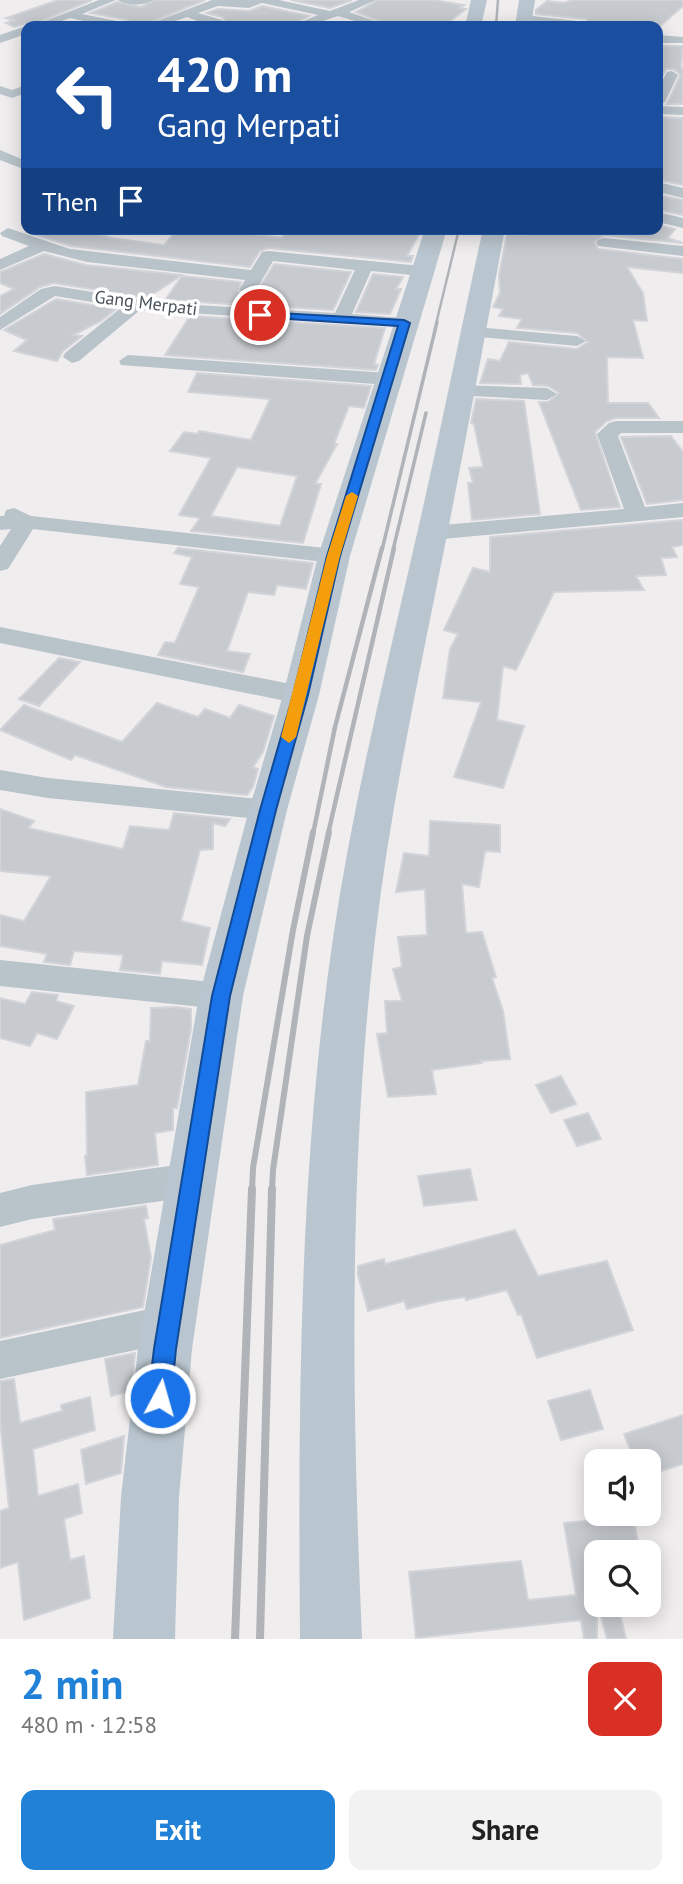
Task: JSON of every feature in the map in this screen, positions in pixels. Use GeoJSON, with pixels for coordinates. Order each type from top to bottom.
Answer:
{"type":"FeatureCollection","features":[{"type":"Feature","properties":{"kind":"main road"},"geometry":{"type":"LineString","coordinates":[[474,21],[479,0]]}},
{"type":"Feature","properties":{"kind":"main road"},"geometry":{"type":"LineString","coordinates":[[524,21],[527,0]]}},
{"type":"Feature","properties":{"kind":"main road"},"geometry":{"type":"LineString","coordinates":[[144,1639],[150,1497],[169,1329],[221,996],[268,810],[301,695],[334,556],[404,323],[434,235]]}},
{"type":"Feature","properties":{"kind":"main road"},"geometry":{"type":"LineString","coordinates":[[331,1639],[327,1509],[330,1211],[354,941],[371,825],[475,332],[493,235]]}},
{"type":"Feature","properties":{"kind":"street"},"geometry":{"type":"LineString","coordinates":[[52,21],[110,0]]}},
{"type":"Feature","properties":{"kind":"street"},"geometry":{"type":"LineString","coordinates":[[124,0],[147,0]]}},
{"type":"Feature","properties":{"kind":"street"},"geometry":{"type":"LineString","coordinates":[[164,21],[217,2],[244,5],[261,0],[336,13],[364,21]]}},
{"type":"Feature","properties":{"kind":"street"},"geometry":{"type":"LineString","coordinates":[[313,21],[370,0]]}},
{"type":"Feature","properties":{"kind":"street"},"geometry":{"type":"LineString","coordinates":[[187,13],[214,21]]}},
{"type":"Feature","properties":{"kind":"street"},"geometry":{"type":"LineString","coordinates":[[68,15],[98,21]]}},
{"type":"Feature","properties":{"kind":"street"},"geometry":{"type":"LineString","coordinates":[[3,36],[21,31]]}},
{"type":"Feature","properties":{"kind":"street"},"geometry":{"type":"LineString","coordinates":[[3,36],[21,40]]}},
{"type":"Feature","properties":{"kind":"street"},"geometry":{"type":"LineString","coordinates":[[663,39],[679,40]]}},
{"type":"Feature","properties":{"kind":"street"},"geometry":{"type":"LineString","coordinates":[[663,91],[671,74]]}},
{"type":"Feature","properties":{"kind":"street"},"geometry":{"type":"LineString","coordinates":[[0,90],[12,94],[21,91]]}},
{"type":"Feature","properties":{"kind":"street"},"geometry":{"type":"LineString","coordinates":[[663,110],[683,111]]}},
{"type":"Feature","properties":{"kind":"street"},"geometry":{"type":"LineString","coordinates":[[0,155],[21,163]]}},
{"type":"Feature","properties":{"kind":"street"},"geometry":{"type":"LineString","coordinates":[[0,171],[21,166]]}},
{"type":"Feature","properties":{"kind":"street"},"geometry":{"type":"LineString","coordinates":[[663,188],[683,193]]}},
{"type":"Feature","properties":{"kind":"street"},"geometry":{"type":"LineString","coordinates":[[663,218],[683,223]]}},
{"type":"Feature","properties":{"kind":"street"},"geometry":{"type":"LineString","coordinates":[[4,234],[21,227]]}},
{"type":"Feature","properties":{"kind":"street"},"geometry":{"type":"LineString","coordinates":[[4,234],[86,257],[257,276]]}},
{"type":"Feature","properties":{"kind":"street"},"geometry":{"type":"LineString","coordinates":[[604,243],[683,251]]}},
{"type":"Feature","properties":{"kind":"street"},"geometry":{"type":"LineString","coordinates":[[0,265],[43,246]]}},
{"type":"Feature","properties":{"kind":"street"},"geometry":{"type":"LineString","coordinates":[[234,313],[268,256],[421,271]]}},
{"type":"Feature","properties":{"kind":"street"},"geometry":{"type":"LineString","coordinates":[[341,319],[365,265]]}},
{"type":"Feature","properties":{"kind":"street"},"geometry":{"type":"LineString","coordinates":[[161,308],[192,270]]}},
{"type":"Feature","properties":{"kind":"street","name":"Gang Merpati"},"geometry":{"type":"LineString","coordinates":[[0,326],[47,293],[55,291],[161,308],[404,323]]}},
{"type":"Feature","properties":{"kind":"street"},"geometry":{"type":"LineString","coordinates":[[72,357],[138,304]]}},
{"type":"Feature","properties":{"kind":"street"},"geometry":{"type":"LineString","coordinates":[[475,332],[577,341]]}},
{"type":"Feature","properties":{"kind":"street"},"geometry":{"type":"LineString","coordinates":[[128,360],[388,379]]}},
{"type":"Feature","properties":{"kind":"street"},"geometry":{"type":"LineString","coordinates":[[461,391],[547,394]]}},
{"type":"Feature","properties":{"kind":"street"},"geometry":{"type":"LineString","coordinates":[[637,515],[607,434],[616,427],[683,427]]}},
{"type":"Feature","properties":{"kind":"street"},"geometry":{"type":"LineString","coordinates":[[0,506],[26,522]]}},
{"type":"Feature","properties":{"kind":"street"},"geometry":{"type":"LineString","coordinates":[[432,533],[683,510]]}},
{"type":"Feature","properties":{"kind":"street"},"geometry":{"type":"LineString","coordinates":[[0,523],[26,522],[334,556]]}},
{"type":"Feature","properties":{"kind":"street"},"geometry":{"type":"LineString","coordinates":[[0,564],[26,522]]}},
{"type":"Feature","properties":{"kind":"street"},"geometry":{"type":"LineString","coordinates":[[0,635],[301,695]]}},
{"type":"Feature","properties":{"kind":"street"},"geometry":{"type":"LineString","coordinates":[[0,780],[48,788],[268,810]]}},
{"type":"Feature","properties":{"kind":"street"},"geometry":{"type":"LineString","coordinates":[[0,973],[221,996]]}},
{"type":"Feature","properties":{"kind":"street"},"geometry":{"type":"LineString","coordinates":[[0,1210],[32,1202],[191,1180]]}},
{"type":"Feature","properties":{"kind":"street"},"geometry":{"type":"LineString","coordinates":[[0,1360],[145,1329],[169,1329]]}},
{"type":"Feature","properties":{"kind":"building"},"geometry":{"type":"Polygon","coordinates":[[[58,0],[92,0],[41,21],[21,21],[21,25],[14,27],[6,23],[14,20],[6,18],[58,0]]]}},
{"type":"Feature","properties":{"kind":"building"},"geometry":{"type":"Polygon","coordinates":[[[155,0],[205,0],[153,21],[129,21],[91,13],[117,2],[141,7],[155,0]]]}},
{"type":"Feature","properties":{"kind":"building"},"geometry":{"type":"Polygon","coordinates":[[[291,0],[352,0],[330,8],[291,0]]]}},
{"type":"Feature","properties":{"kind":"building"},"geometry":{"type":"Polygon","coordinates":[[[378,0],[433,0],[464,5],[459,8],[466,9],[450,21],[379,21],[356,12],[378,0]]]}},
{"type":"Feature","properties":{"kind":"building"},"geometry":{"type":"Polygon","coordinates":[[[572,0],[683,0],[683,6],[663,24],[663,21],[588,21],[536,14],[536,10],[547,1],[564,3],[572,0]]]}},
{"type":"Feature","properties":{"kind":"building"},"geometry":{"type":"Polygon","coordinates":[[[262,6],[309,16],[300,21],[224,21],[223,17],[207,13],[218,9],[249,11],[262,6]]]}},
{"type":"Feature","properties":{"kind":"building"},"geometry":{"type":"Polygon","coordinates":[[[663,46],[683,46],[683,104],[667,104],[680,76],[673,69],[666,69],[663,74],[663,46]]]}},
{"type":"Feature","properties":{"kind":"building"},"geometry":{"type":"Polygon","coordinates":[[[663,117],[683,118],[683,185],[663,181],[663,117]]]}},
{"type":"Feature","properties":{"kind":"building"},"geometry":{"type":"Polygon","coordinates":[[[663,196],[683,200],[683,215],[663,211],[663,196]]]}},
{"type":"Feature","properties":{"kind":"building"},"geometry":{"type":"Polygon","coordinates":[[[663,226],[675,229],[668,238],[683,243],[604,235],[663,235],[663,226]]]}},
{"type":"Feature","properties":{"kind":"building"},"geometry":{"type":"Polygon","coordinates":[[[36,235],[100,235],[164,245],[173,235],[259,235],[282,238],[284,235],[419,235],[407,256],[413,256],[411,262],[268,248],[260,251],[250,267],[71,246],[36,235]]]}},
{"type":"Feature","properties":{"kind":"building"},"geometry":{"type":"Polygon","coordinates":[[[507,235],[604,235],[594,242],[598,249],[683,259],[683,273],[627,267],[643,293],[647,321],[633,320],[643,358],[607,357],[608,403],[648,403],[659,418],[615,418],[607,421],[595,432],[620,507],[581,510],[539,402],[548,402],[559,393],[548,386],[533,385],[528,373],[520,375],[521,384],[480,383],[488,359],[500,361],[509,342],[577,349],[588,342],[577,333],[517,328],[522,319],[499,316],[503,309],[493,307],[500,293],[499,275],[507,235]]]}},
{"type":"Feature","properties":{"kind":"building"},"geometry":{"type":"Polygon","coordinates":[[[44,254],[86,265],[182,275],[147,298],[54,283],[40,287],[0,314],[0,296],[14,289],[0,283],[0,272],[44,254]]]}},
{"type":"Feature","properties":{"kind":"building"},"geometry":{"type":"Polygon","coordinates":[[[274,264],[351,272],[333,310],[165,300],[182,276],[241,282],[238,292],[254,297],[274,264]]]}},
{"type":"Feature","properties":{"kind":"building"},"geometry":{"type":"Polygon","coordinates":[[[373,274],[403,277],[396,289],[401,289],[390,314],[356,312],[373,274]]]}},
{"type":"Feature","properties":{"kind":"building"},"geometry":{"type":"Polygon","coordinates":[[[56,299],[116,309],[101,321],[73,335],[82,336],[63,351],[57,361],[14,351],[27,340],[4,330],[56,299]]]}},
{"type":"Feature","properties":{"kind":"building"},"geometry":{"type":"Polygon","coordinates":[[[190,316],[385,328],[374,364],[378,365],[376,370],[165,355],[190,316]]]}},
{"type":"Feature","properties":{"kind":"building"},"geometry":{"type":"Polygon","coordinates":[[[197,373],[371,386],[364,408],[349,406],[334,444],[337,444],[315,484],[321,484],[303,543],[191,531],[200,518],[179,515],[211,458],[170,451],[184,432],[198,434],[199,431],[251,440],[270,399],[188,392],[197,373]],[[237,467],[211,516],[280,526],[297,476],[237,467]]]}},
{"type":"Feature","properties":{"kind":"building"},"geometry":{"type":"Polygon","coordinates":[[[476,399],[524,401],[540,514],[472,520],[468,483],[473,483],[469,468],[483,467],[474,424],[471,423],[476,399]]]}},
{"type":"Feature","properties":{"kind":"building"},"geometry":{"type":"Polygon","coordinates":[[[671,436],[683,452],[683,500],[647,504],[621,437],[671,436]]]}},
{"type":"Feature","properties":{"kind":"building"},"geometry":{"type":"Polygon","coordinates":[[[683,520],[683,545],[672,547],[677,557],[661,558],[666,575],[636,576],[644,590],[554,592],[516,670],[503,666],[497,720],[524,726],[503,788],[454,777],[481,702],[443,698],[450,649],[458,634],[444,630],[473,568],[490,572],[490,537],[683,520]]]}},
{"type":"Feature","properties":{"kind":"building"},"geometry":{"type":"Polygon","coordinates":[[[178,548],[313,563],[306,589],[277,585],[274,595],[248,592],[227,651],[250,654],[243,672],[158,655],[165,642],[175,643],[199,587],[180,584],[192,557],[174,553],[178,548]]]}},
{"type":"Feature","properties":{"kind":"building"},"geometry":{"type":"Polygon","coordinates":[[[59,658],[80,662],[39,706],[19,699],[59,658]]]}},
{"type":"Feature","properties":{"kind":"building"},"geometry":{"type":"Polygon","coordinates":[[[157,703],[198,717],[205,709],[230,718],[239,705],[274,716],[263,752],[253,767],[258,769],[253,787],[247,795],[166,787],[75,755],[71,760],[0,730],[24,705],[122,742],[157,703]]]}},
{"type":"Feature","properties":{"kind":"building"},"geometry":{"type":"Polygon","coordinates":[[[0,809],[34,821],[28,828],[123,849],[130,826],[169,830],[174,813],[230,819],[225,826],[213,823],[213,849],[200,850],[181,921],[210,928],[202,965],[162,961],[160,974],[120,970],[123,955],[74,951],[70,965],[44,962],[47,954],[0,946],[0,915],[24,921],[51,876],[0,871],[0,809]]]}},
{"type":"Feature","properties":{"kind":"building"},"geometry":{"type":"Polygon","coordinates":[[[430,821],[500,825],[500,852],[485,851],[479,887],[462,884],[466,933],[482,932],[496,977],[492,978],[503,1011],[510,1059],[432,1070],[436,1094],[388,1097],[377,1034],[387,1033],[385,1001],[402,1001],[393,969],[402,967],[398,937],[427,935],[425,889],[396,892],[404,853],[429,856],[430,821]]]}},
{"type":"Feature","properties":{"kind":"building"},"geometry":{"type":"Polygon","coordinates":[[[32,992],[58,995],[56,1001],[74,1006],[57,1039],[37,1033],[30,1046],[0,1038],[0,998],[25,1004],[32,992]]]}},
{"type":"Feature","properties":{"kind":"building"},"geometry":{"type":"Polygon","coordinates":[[[151,1008],[191,1009],[191,1029],[177,1108],[173,1108],[173,1130],[155,1133],[158,1165],[87,1175],[86,1092],[138,1085],[146,1041],[150,1041],[151,1008]]]}},
{"type":"Feature","properties":{"kind":"building"},"geometry":{"type":"Polygon","coordinates":[[[561,1076],[576,1104],[551,1113],[536,1085],[561,1076]]]}},
{"type":"Feature","properties":{"kind":"building"},"geometry":{"type":"Polygon","coordinates":[[[588,1113],[601,1139],[577,1146],[564,1120],[588,1113]]]}},
{"type":"Feature","properties":{"kind":"building"},"geometry":{"type":"Polygon","coordinates":[[[470,1169],[477,1200],[424,1206],[418,1176],[470,1169]]]}},
{"type":"Feature","properties":{"kind":"building"},"geometry":{"type":"Polygon","coordinates":[[[146,1206],[148,1218],[144,1219],[151,1257],[143,1307],[0,1338],[0,1245],[55,1230],[53,1219],[146,1206]]]}},
{"type":"Feature","properties":{"kind":"building"},"geometry":{"type":"Polygon","coordinates":[[[515,1230],[538,1276],[607,1261],[633,1330],[537,1358],[521,1314],[518,1315],[507,1290],[466,1300],[465,1297],[407,1309],[404,1301],[368,1311],[358,1266],[384,1259],[385,1264],[515,1230]]]}},
{"type":"Feature","properties":{"kind":"building"},"geometry":{"type":"Polygon","coordinates":[[[135,1353],[131,1391],[111,1396],[105,1359],[135,1353]]]}},
{"type":"Feature","properties":{"kind":"building"},"geometry":{"type":"Polygon","coordinates":[[[14,1379],[20,1423],[62,1411],[61,1405],[90,1397],[95,1430],[33,1449],[38,1496],[78,1484],[82,1513],[64,1519],[70,1560],[84,1556],[90,1598],[24,1620],[18,1562],[0,1568],[0,1511],[9,1508],[0,1421],[0,1381],[14,1379]]]}},
{"type":"Feature","properties":{"kind":"building"},"geometry":{"type":"Polygon","coordinates":[[[590,1390],[603,1429],[561,1440],[548,1401],[590,1390]]]}},
{"type":"Feature","properties":{"kind":"building"},"geometry":{"type":"Polygon","coordinates":[[[683,1415],[683,1464],[661,1471],[661,1449],[630,1449],[624,1434],[683,1415]]]}},
{"type":"Feature","properties":{"kind":"building"},"geometry":{"type":"Polygon","coordinates":[[[124,1436],[121,1473],[86,1484],[81,1450],[124,1436]]]}},
{"type":"Feature","properties":{"kind":"building"},"geometry":{"type":"Polygon","coordinates":[[[584,1521],[584,1526],[635,1526],[638,1540],[584,1540],[584,1617],[597,1617],[597,1639],[584,1639],[581,1620],[416,1638],[409,1572],[521,1561],[528,1600],[576,1595],[564,1523],[584,1521]]]}},
{"type":"Feature","properties":{"kind":"building"},"geometry":{"type":"Polygon","coordinates":[[[601,1617],[621,1617],[626,1639],[607,1639],[601,1617]]]}},
{"type":"Feature","properties":{"kind":"railway"},"geometry":{"type":"LineString","coordinates":[[496,21],[498,0]]}},
{"type":"Feature","properties":{"kind":"railway"},"geometry":{"type":"LineString","coordinates":[[436,324],[458,235]]}},
{"type":"Feature","properties":{"kind":"railway"},"geometry":{"type":"LineString","coordinates":[[382,550],[437,322]]}},
{"type":"Feature","properties":{"kind":"railway"},"geometry":{"type":"LineString","coordinates":[[393,550],[426,413]]}},
{"type":"Feature","properties":{"kind":"railway"},"geometry":{"type":"LineString","coordinates":[[313,834],[335,727],[382,548]]}},
{"type":"Feature","properties":{"kind":"railway"},"geometry":{"type":"LineString","coordinates":[[328,834],[394,548]]}},
{"type":"Feature","properties":{"kind":"railway"},"geometry":{"type":"LineString","coordinates":[[252,1191],[253,1168],[293,930],[313,832]]}},
{"type":"Feature","properties":{"kind":"railway"},"geometry":{"type":"LineString","coordinates":[[272,1191],[307,936],[329,832]]}},
{"type":"Feature","properties":{"kind":"railway"},"geometry":{"type":"LineString","coordinates":[[235,1639],[252,1189]]}},
{"type":"Feature","properties":{"kind":"railway"},"geometry":{"type":"LineString","coordinates":[[260,1639],[272,1189]]}},
{"type":"Feature","properties":{"kind":"slow traffic"},"geometry":{"type":"LineString","coordinates":[[289,737],[334,556],[352,496]]}},
{"type":"Feature","properties":{"kind":"route"},"geometry":{"type":"LineString","coordinates":[[160,1398],[165,1349],[221,996],[268,810],[301,695],[334,556],[404,323],[260,315]]}}]}
